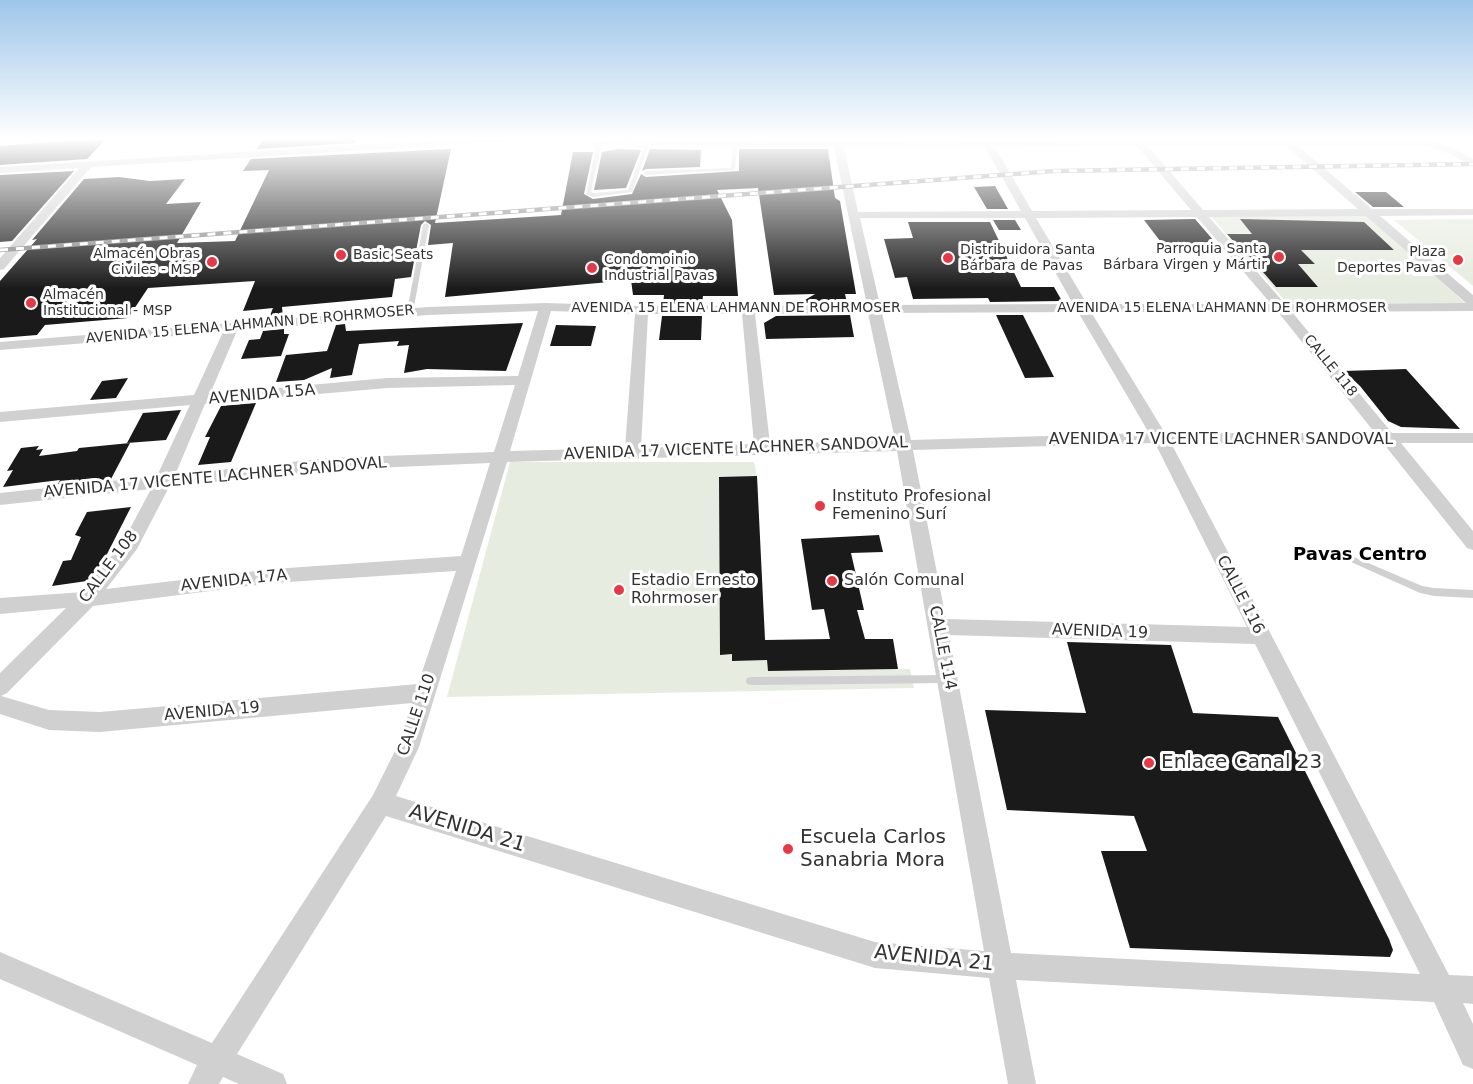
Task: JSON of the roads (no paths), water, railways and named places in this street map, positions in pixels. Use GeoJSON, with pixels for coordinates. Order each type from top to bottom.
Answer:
{"type":"FeatureCollection","features":[{"type":"Feature","properties":{"kind":"street"},"geometry":{"type":"LineString","coordinates":[[0,266],[67,189]]}},
{"type":"Feature","properties":{"kind":"street","name":"CALLE 114"},"geometry":{"type":"LineString","coordinates":[[849,189],[904,445],[1022,1084]]}},
{"type":"Feature","properties":{"kind":"street","name":"CALLE 116"},"geometry":{"type":"LineString","coordinates":[[1015,189],[1082,308],[1160,438],[1441,987],[1473,1055]]}},
{"type":"Feature","properties":{"kind":"street","name":"CALLE 118"},"geometry":{"type":"LineString","coordinates":[[1180,189],[1281,307],[1473,543]]}},
{"type":"Feature","properties":{"kind":"street"},"geometry":{"type":"LineString","coordinates":[[1343,189],[1473,302]]}},
{"type":"Feature","properties":{"kind":"street"},"geometry":{"type":"LineString","coordinates":[[855,215],[1473,212]]}},
{"type":"Feature","properties":{"kind":"street","name":"AVENIDA 15 ELENA LAHMANN DE ROHRMOSER"},"geometry":{"type":"LineString","coordinates":[[0,346],[410,312],[546,307],[748,310],[1473,307]]}},
{"type":"Feature","properties":{"kind":"street","name":"CALLE 110"},"geometry":{"type":"LineString","coordinates":[[209,1072],[381,802],[408,747],[468,563],[546,307]]}},
{"type":"Feature","properties":{"kind":"street"},"geometry":{"type":"LineString","coordinates":[[633,451],[642,310]]}},
{"type":"Feature","properties":{"kind":"street"},"geometry":{"type":"LineString","coordinates":[[748,310],[762,448]]}},
{"type":"Feature","properties":{"kind":"street","name":"CALLE 108"},"geometry":{"type":"LineString","coordinates":[[0,687],[88,599],[130,544],[163,482],[232,327]]}},
{"type":"Feature","properties":{"kind":"street","name":"AVENIDA 15A"},"geometry":{"type":"LineString","coordinates":[[0,417],[387,383],[524,380]]}},
{"type":"Feature","properties":{"kind":"street","name":"AVENIDA 17 VICENTE LACHNER SANDOVAL"},"geometry":{"type":"LineString","coordinates":[[0,499],[327,464],[633,451],[1160,438],[1473,438]]}},
{"type":"Feature","properties":{"kind":"street","name":"AVENIDA 17A"},"geometry":{"type":"LineString","coordinates":[[0,606],[88,599],[273,576],[468,563]]}},
{"type":"Feature","properties":{"kind":"street","name":"AVENIDA 19"},"geometry":{"type":"LineString","coordinates":[[939,627],[1261,636]]}},
{"type":"Feature","properties":{"kind":"street","name":"AVENIDA 19"},"geometry":{"type":"LineString","coordinates":[[0,705],[49,720],[100,722],[425,693]]}},
{"type":"Feature","properties":{"kind":"street","name":"AVENIDA 21"},"geometry":{"type":"LineString","coordinates":[[381,802],[875,955],[1000,966],[1473,990]]}},
{"type":"Feature","properties":{"kind":"street"},"geometry":{"type":"LineString","coordinates":[[0,965],[209,1072],[273,1084]]}},
{"type":"Feature","properties":{"kind":"lane"},"geometry":{"type":"LineString","coordinates":[[589,189],[588,193],[593,195],[630,191],[631,189]]}},
{"type":"Feature","properties":{"kind":"lane"},"geometry":{"type":"LineString","coordinates":[[410,312],[426,225]]}},
{"type":"Feature","properties":{"kind":"lane"},"geometry":{"type":"LineString","coordinates":[[1354,560],[1420,589],[1473,594]]}},
{"type":"Feature","properties":{"kind":"lane"},"geometry":{"type":"LineString","coordinates":[[751,681],[948,680]]}},
{"type":"Feature","properties":{"kind":"railway"},"geometry":{"type":"LineString","coordinates":[[0,250],[819,189]]}},
{"type":"Feature","properties":{"kind":"place","name":"Basic Seats"},"geometry":{"type":"Point","coordinates":[341,255]}},
{"type":"Feature","properties":{"kind":"place","name":"Parroquia Santa Bárbara Virgen y Mártir"},"geometry":{"type":"Point","coordinates":[1279,257]}},
{"type":"Feature","properties":{"kind":"place","name":"Distribuidora Santa Bárbara de Pavas"},"geometry":{"type":"Point","coordinates":[948,258]}},
{"type":"Feature","properties":{"kind":"place","name":"Plaza Deportes Pavas"},"geometry":{"type":"Point","coordinates":[1458,260]}},
{"type":"Feature","properties":{"kind":"place","name":"Almacén Obras Civiles - MSP"},"geometry":{"type":"Point","coordinates":[212,262]}},
{"type":"Feature","properties":{"kind":"place","name":"Condomoinio Industrial Pavas"},"geometry":{"type":"Point","coordinates":[592,268]}},
{"type":"Feature","properties":{"kind":"place","name":"Almacén Institucional - MSP"},"geometry":{"type":"Point","coordinates":[31,303]}},
{"type":"Feature","properties":{"kind":"place","name":"Instituto Profesional Femenino Surí"},"geometry":{"type":"Point","coordinates":[820,506]}},
{"type":"Feature","properties":{"kind":"place","name":"Salón Comunal"},"geometry":{"type":"Point","coordinates":[832,581]}},
{"type":"Feature","properties":{"kind":"place","name":"Estadio Ernesto Rohrmoser"},"geometry":{"type":"Point","coordinates":[619,590]}},
{"type":"Feature","properties":{"kind":"place","name":"Enlace Canal 23"},"geometry":{"type":"Point","coordinates":[1149,763]}},
{"type":"Feature","properties":{"kind":"place","name":"Escuela Carlos Sanabria Mora"},"geometry":{"type":"Point","coordinates":[788,849]}},
{"type":"Feature","properties":{"kind":"district","name":"Pavas Centro"},"geometry":{"type":"Point","coordinates":[1360,555]}}]}
